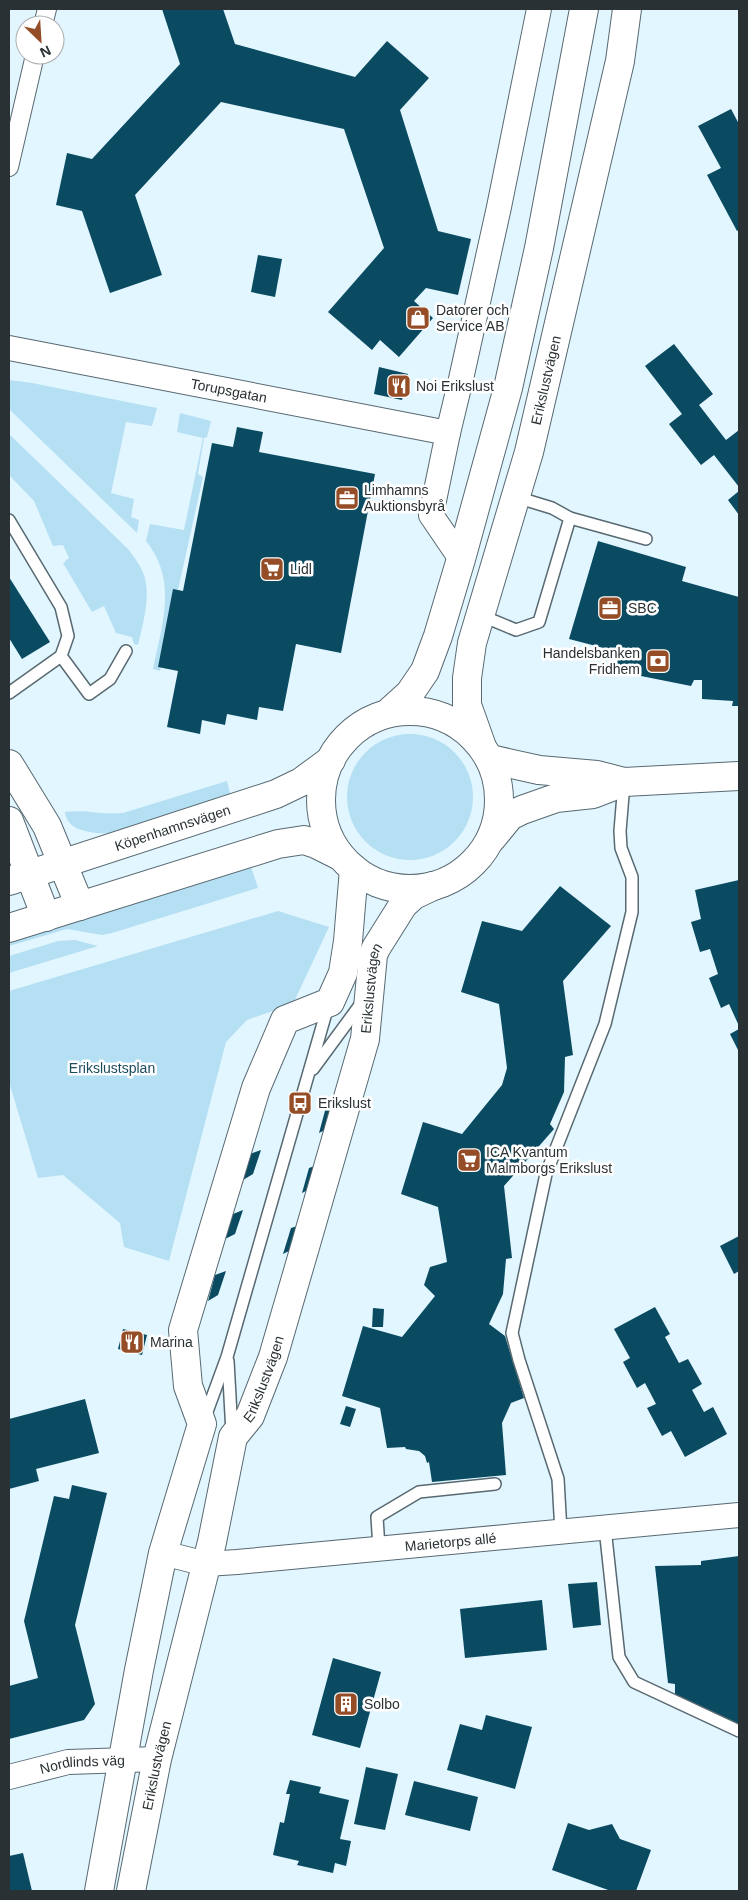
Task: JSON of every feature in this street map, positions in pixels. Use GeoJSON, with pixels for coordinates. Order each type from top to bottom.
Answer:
{"type":"FeatureCollection","features":[{"type":"Feature","properties":{"kind":"street"},"geometry":{"type":"LineString","coordinates":[[461,559],[431,515],[499,207],[539,9]]}},
{"type":"Feature","properties":{"kind":"street"},"geometry":{"type":"LineString","coordinates":[[388,713],[410,693],[425,671],[438,636],[461,559],[510,378],[539,248],[584,9]]}},
{"type":"Feature","properties":{"kind":"street","name":"Erikslustvägen"},"geometry":{"type":"LineString","coordinates":[[486,753],[467,705],[467,678],[472,643],[529,452],[620,61],[627,9]]}},
{"type":"Feature","properties":{"kind":"street"},"geometry":{"type":"LineString","coordinates":[[9,167],[34,65]]}},
{"type":"Feature","properties":{"kind":"street","name":"Torupsgatan"},"geometry":{"type":"LineString","coordinates":[[9,348],[448,433]]}},
{"type":"Feature","properties":{"kind":"street","name":"Köpenhamnsvägen"},"geometry":{"type":"LineString","coordinates":[[346,862],[329,838],[323,819],[322,788],[331,760],[343,742],[359,727],[388,713],[406,711],[435,714],[461,726],[486,753],[498,785],[499,812],[491,838]]}},
{"type":"Feature","properties":{"kind":"street","name":"Köpenhamnsvägen"},"geometry":{"type":"LineString","coordinates":[[486,753],[539,770],[597,775],[624,782],[739,776]]}},
{"type":"Feature","properties":{"kind":"street","name":"Köpenhamnsvägen"},"geometry":{"type":"LineString","coordinates":[[19,877],[276,794],[301,782],[331,760]]}},
{"type":"Feature","properties":{"kind":"street"},"geometry":{"type":"LineString","coordinates":[[9,764],[47,826],[64,862],[80,906]]}},
{"type":"Feature","properties":{"kind":"street","name":"Köpenhamnsvägen"},"geometry":{"type":"LineString","coordinates":[[9,928],[278,844],[304,840],[316,844],[378,883],[405,889],[433,886],[451,879],[468,869],[510,816],[556,798],[593,794],[624,782]]}},
{"type":"Feature","properties":{"kind":"street"},"geometry":{"type":"LineString","coordinates":[[9,820],[19,877],[46,917]]}},
{"type":"Feature","properties":{"kind":"street"},"geometry":{"type":"LineString","coordinates":[[99,1891],[122,1760],[163,1553],[202,1424],[188,1386],[184,1330],[256,1088],[285,1020],[330,1002],[343,973],[348,941],[346,862]]}},
{"type":"Feature","properties":{"kind":"street","name":"Erikslustvägen"},"geometry":{"type":"LineString","coordinates":[[131,1891],[157,1759],[206,1564],[232,1437],[250,1416],[273,1357],[364,1039],[373,955],[403,905],[414,895],[433,886]]}},
{"type":"Feature","properties":{"kind":"street","name":"Marietorps allé"},"geometry":{"type":"LineString","coordinates":[[163,1553],[206,1564],[739,1515]]}},
{"type":"Feature","properties":{"kind":"street","name":"Nordlinds väg"},"geometry":{"type":"LineString","coordinates":[[9,1777],[68,1762],[157,1759]]}},
{"type":"Feature","properties":{"kind":"lane"},"geometry":{"type":"LineString","coordinates":[[516,497],[552,508],[570,518],[646,539]]}},
{"type":"Feature","properties":{"kind":"lane"},"geometry":{"type":"LineString","coordinates":[[480,615],[516,630],[538,622],[570,518]]}},
{"type":"Feature","properties":{"kind":"lane"},"geometry":{"type":"LineString","coordinates":[[9,520],[62,607],[68,636],[61,656],[9,694]]}},
{"type":"Feature","properties":{"kind":"lane"},"geometry":{"type":"LineString","coordinates":[[61,656],[89,694],[110,679],[126,651]]}},
{"type":"Feature","properties":{"kind":"lane"},"geometry":{"type":"LineString","coordinates":[[561,1532],[558,1479],[519,1360],[512,1332],[546,1174],[604,1024],[632,912],[632,877],[621,848],[620,831],[624,782]]}},
{"type":"Feature","properties":{"kind":"lane"},"geometry":{"type":"LineString","coordinates":[[308,1076],[370,991]]}},
{"type":"Feature","properties":{"kind":"lane"},"geometry":{"type":"LineString","coordinates":[[202,1424],[227,1357],[330,1002]]}},
{"type":"Feature","properties":{"kind":"lane"},"geometry":{"type":"LineString","coordinates":[[227,1357],[232,1437]]}},
{"type":"Feature","properties":{"kind":"lane"},"geometry":{"type":"LineString","coordinates":[[379,1548],[377,1517],[419,1492],[496,1484]]}},
{"type":"Feature","properties":{"kind":"lane"},"geometry":{"type":"LineString","coordinates":[[605,1528],[619,1658],[634,1682],[739,1731]]}},
{"type":"Feature","properties":{"kind":"green space"},"geometry":{"type":"Polygon","coordinates":[[[9,380],[157,408],[152,426],[126,422],[111,493],[134,499],[131,517],[139,520],[137,533],[9,409],[9,380]]]}},
{"type":"Feature","properties":{"kind":"green space"},"geometry":{"type":"Polygon","coordinates":[[[180,413],[211,421],[207,437],[204,438],[198,474],[203,477],[160,671],[153,669],[163,619],[165,587],[156,556],[146,541],[150,524],[184,530],[203,438],[177,432],[180,413]]]}},
{"type":"Feature","properties":{"kind":"green space"},"geometry":{"type":"Polygon","coordinates":[[[9,434],[128,549],[139,565],[144,575],[147,592],[146,610],[138,645],[134,644],[132,637],[116,633],[104,606],[92,612],[63,563],[69,558],[63,545],[53,546],[34,501],[9,475],[9,434]]]}},
{"type":"Feature","properties":{"kind":"green space"},"geometry":{"type":"Polygon","coordinates":[[[410,734],[434,739],[454,753],[468,773],[473,797],[468,821],[454,841],[434,855],[410,860],[386,855],[366,841],[352,821],[347,797],[352,773],[366,753],[386,739],[410,734]]]}},
{"type":"Feature","properties":{"kind":"green space"},"geometry":{"type":"Polygon","coordinates":[[[227,781],[231,797],[116,833],[93,833],[78,829],[67,819],[65,812],[123,813],[227,781]]]}},
{"type":"Feature","properties":{"kind":"green space"},"geometry":{"type":"Polygon","coordinates":[[[250,864],[258,888],[112,933],[102,935],[67,929],[9,946],[9,939],[250,864]]]}},
{"type":"Feature","properties":{"kind":"green space","name":"Erikslustsplan"},"geometry":{"type":"Polygon","coordinates":[[[278,911],[329,927],[293,1004],[247,1020],[226,1042],[169,1261],[124,1247],[120,1223],[63,1175],[38,1178],[9,1082],[9,991],[278,911]]]}},
{"type":"Feature","properties":{"kind":"green space"},"geometry":{"type":"Polygon","coordinates":[[[75,940],[98,946],[9,973],[9,956],[58,941],[75,940]]]}},
{"type":"Feature","properties":{"kind":"building"},"geometry":{"type":"Polygon","coordinates":[[[162,9],[223,9],[235,44],[355,77],[387,41],[429,78],[400,110],[438,231],[471,239],[458,295],[426,288],[414,301],[433,318],[399,357],[380,340],[372,350],[328,312],[384,248],[344,129],[221,102],[135,195],[162,275],[110,293],[82,211],[56,205],[67,153],[92,159],[180,64],[162,9]]]}},
{"type":"Feature","properties":{"kind":"building"},"geometry":{"type":"Polygon","coordinates":[[[731,109],[739,124],[739,230],[737,231],[707,175],[721,168],[698,126],[731,109]]]}},
{"type":"Feature","properties":{"kind":"building"},"geometry":{"type":"Polygon","coordinates":[[[258,255],[282,259],[275,297],[251,292],[258,255]]]}},
{"type":"Feature","properties":{"kind":"building"},"geometry":{"type":"Polygon","coordinates":[[[674,344],[713,394],[699,405],[726,440],[739,430],[739,487],[714,455],[701,465],[669,424],[682,414],[645,366],[674,344]]]}},
{"type":"Feature","properties":{"kind":"building"},"geometry":{"type":"Polygon","coordinates":[[[379,367],[408,374],[402,400],[374,394],[379,367]]]}},
{"type":"Feature","properties":{"kind":"building"},"geometry":{"type":"Polygon","coordinates":[[[237,427],[263,432],[259,452],[375,474],[341,653],[296,644],[283,711],[259,707],[257,720],[227,714],[225,725],[202,720],[200,734],[167,727],[178,671],[158,667],[173,589],[183,591],[212,443],[233,447],[237,427]]]}},
{"type":"Feature","properties":{"kind":"building"},"geometry":{"type":"Polygon","coordinates":[[[739,491],[739,515],[728,500],[739,491]]]}},
{"type":"Feature","properties":{"kind":"building"},"geometry":{"type":"Polygon","coordinates":[[[598,541],[686,567],[682,581],[739,597],[739,706],[732,706],[733,701],[702,699],[702,680],[694,680],[691,686],[616,671],[619,652],[569,639],[598,541]]]}},
{"type":"Feature","properties":{"kind":"building"},"geometry":{"type":"Polygon","coordinates":[[[9,577],[50,642],[22,659],[9,638],[9,577]]]}},
{"type":"Feature","properties":{"kind":"building"},"geometry":{"type":"Polygon","coordinates":[[[739,880],[739,1026],[729,1004],[721,1008],[709,978],[718,974],[710,949],[700,952],[691,922],[701,919],[695,890],[739,880]]]}},
{"type":"Feature","properties":{"kind":"building","name":"ICA Kvantum Malmborgs Erikslust"},"geometry":{"type":"Polygon","coordinates":[[[560,886],[611,926],[563,981],[573,1055],[565,1057],[564,1092],[550,1124],[554,1129],[504,1186],[512,1258],[506,1259],[503,1294],[489,1324],[505,1336],[524,1398],[511,1403],[502,1423],[506,1475],[432,1482],[429,1462],[427,1463],[425,1456],[419,1451],[406,1449],[405,1447],[387,1448],[380,1408],[342,1396],[363,1326],[402,1337],[435,1296],[424,1285],[430,1267],[447,1262],[438,1207],[401,1194],[423,1122],[462,1134],[502,1085],[507,1068],[499,1004],[461,992],[482,921],[522,931],[560,886]]]}},
{"type":"Feature","properties":{"kind":"building"},"geometry":{"type":"Polygon","coordinates":[[[739,1029],[739,1052],[730,1034],[739,1029]]]}},
{"type":"Feature","properties":{"kind":"building"},"geometry":{"type":"Polygon","coordinates":[[[337,1104],[329,1128],[319,1133],[326,1107],[337,1104]]]}},
{"type":"Feature","properties":{"kind":"building"},"geometry":{"type":"Polygon","coordinates":[[[261,1150],[253,1174],[243,1180],[250,1154],[261,1150]]]}},
{"type":"Feature","properties":{"kind":"building"},"geometry":{"type":"Polygon","coordinates":[[[320,1164],[312,1188],[302,1193],[309,1168],[320,1164]]]}},
{"type":"Feature","properties":{"kind":"building"},"geometry":{"type":"Polygon","coordinates":[[[243,1210],[235,1234],[225,1239],[233,1214],[243,1210]]]}},
{"type":"Feature","properties":{"kind":"building"},"geometry":{"type":"Polygon","coordinates":[[[301,1225],[293,1249],[283,1254],[291,1228],[301,1225]]]}},
{"type":"Feature","properties":{"kind":"building"},"geometry":{"type":"Polygon","coordinates":[[[739,1236],[739,1271],[734,1274],[720,1246],[739,1236]]]}},
{"type":"Feature","properties":{"kind":"building"},"geometry":{"type":"Polygon","coordinates":[[[226,1271],[218,1295],[208,1301],[215,1275],[226,1271]]]}},
{"type":"Feature","properties":{"kind":"building"},"geometry":{"type":"Polygon","coordinates":[[[655,1307],[670,1334],[665,1337],[679,1363],[688,1359],[702,1384],[692,1390],[704,1412],[713,1407],[727,1434],[685,1457],[671,1431],[662,1436],[647,1408],[656,1404],[645,1383],[637,1388],[623,1362],[630,1358],[614,1329],[655,1307]]]}},
{"type":"Feature","properties":{"kind":"building"},"geometry":{"type":"Polygon","coordinates":[[[373,1308],[384,1309],[383,1327],[372,1327],[373,1308]]]}},
{"type":"Feature","properties":{"kind":"building","name":"Marina"},"geometry":{"type":"Polygon","coordinates":[[[123,1329],[147,1335],[142,1355],[118,1349],[123,1329]]]}},
{"type":"Feature","properties":{"kind":"building"},"geometry":{"type":"Polygon","coordinates":[[[85,1399],[99,1453],[36,1469],[39,1481],[9,1489],[9,1419],[85,1399]]]}},
{"type":"Feature","properties":{"kind":"building"},"geometry":{"type":"Polygon","coordinates":[[[346,1406],[356,1409],[350,1427],[340,1424],[346,1406]]]}},
{"type":"Feature","properties":{"kind":"building"},"geometry":{"type":"Polygon","coordinates":[[[72,1485],[107,1493],[75,1625],[95,1704],[84,1720],[9,1739],[9,1686],[38,1678],[24,1621],[54,1496],[69,1499],[72,1485]]]}},
{"type":"Feature","properties":{"kind":"building"},"geometry":{"type":"Polygon","coordinates":[[[739,1556],[739,1728],[675,1696],[675,1684],[668,1683],[655,1566],[701,1565],[701,1561],[739,1556]]]}},
{"type":"Feature","properties":{"kind":"building"},"geometry":{"type":"Polygon","coordinates":[[[597,1582],[601,1625],[573,1628],[568,1584],[597,1582]]]}},
{"type":"Feature","properties":{"kind":"building"},"geometry":{"type":"Polygon","coordinates":[[[542,1600],[547,1650],[465,1658],[460,1609],[542,1600]]]}},
{"type":"Feature","properties":{"kind":"building","name":"Solbo"},"geometry":{"type":"Polygon","coordinates":[[[333,1658],[381,1672],[360,1748],[312,1735],[333,1658]]]}},
{"type":"Feature","properties":{"kind":"building"},"geometry":{"type":"Polygon","coordinates":[[[486,1715],[532,1727],[515,1789],[447,1770],[460,1724],[482,1730],[486,1715]]]}},
{"type":"Feature","properties":{"kind":"building"},"geometry":{"type":"Polygon","coordinates":[[[366,1767],[398,1774],[385,1830],[354,1824],[366,1767]]]}},
{"type":"Feature","properties":{"kind":"building"},"geometry":{"type":"Polygon","coordinates":[[[290,1780],[321,1787],[319,1793],[349,1800],[340,1839],[351,1841],[346,1866],[335,1863],[333,1873],[297,1865],[299,1861],[273,1855],[280,1822],[284,1823],[290,1794],[286,1794],[290,1780]]]}},
{"type":"Feature","properties":{"kind":"building"},"geometry":{"type":"Polygon","coordinates":[[[414,1781],[478,1797],[470,1831],[405,1815],[414,1781]]]}},
{"type":"Feature","properties":{"kind":"building"},"geometry":{"type":"Polygon","coordinates":[[[568,1823],[589,1830],[612,1824],[620,1839],[651,1850],[636,1891],[611,1891],[552,1870],[568,1823]]]}},
{"type":"Feature","properties":{"kind":"building"},"geometry":{"type":"Polygon","coordinates":[[[23,1853],[32,1891],[9,1891],[9,1856],[23,1853]]]}},
{"type":"Feature","properties":{"kind":"place","name":"Datorer och Service AB"},"geometry":{"type":"Point","coordinates":[418,318]}},
{"type":"Feature","properties":{"kind":"place","name":"Noi Erikslust"},"geometry":{"type":"Point","coordinates":[399,386]}},
{"type":"Feature","properties":{"kind":"place","name":"Limhamns Auktionsbyrå"},"geometry":{"type":"Point","coordinates":[347,498]}},
{"type":"Feature","properties":{"kind":"place","name":"Lidl"},"geometry":{"type":"Point","coordinates":[272,569]}},
{"type":"Feature","properties":{"kind":"place","name":"SBC"},"geometry":{"type":"Point","coordinates":[610,608]}},
{"type":"Feature","properties":{"kind":"place","name":"Handelsbanken Fridhem"},"geometry":{"type":"Point","coordinates":[658,661]}},
{"type":"Feature","properties":{"kind":"place","name":"Erikslust"},"geometry":{"type":"Point","coordinates":[300,1103]}},
{"type":"Feature","properties":{"kind":"place","name":"ICA Kvantum Malmborgs Erikslust"},"geometry":{"type":"Point","coordinates":[469,1160]}},
{"type":"Feature","properties":{"kind":"place","name":"Marina"},"geometry":{"type":"Point","coordinates":[132,1342]}},
{"type":"Feature","properties":{"kind":"place","name":"Solbo"},"geometry":{"type":"Point","coordinates":[346,1704]}}]}
